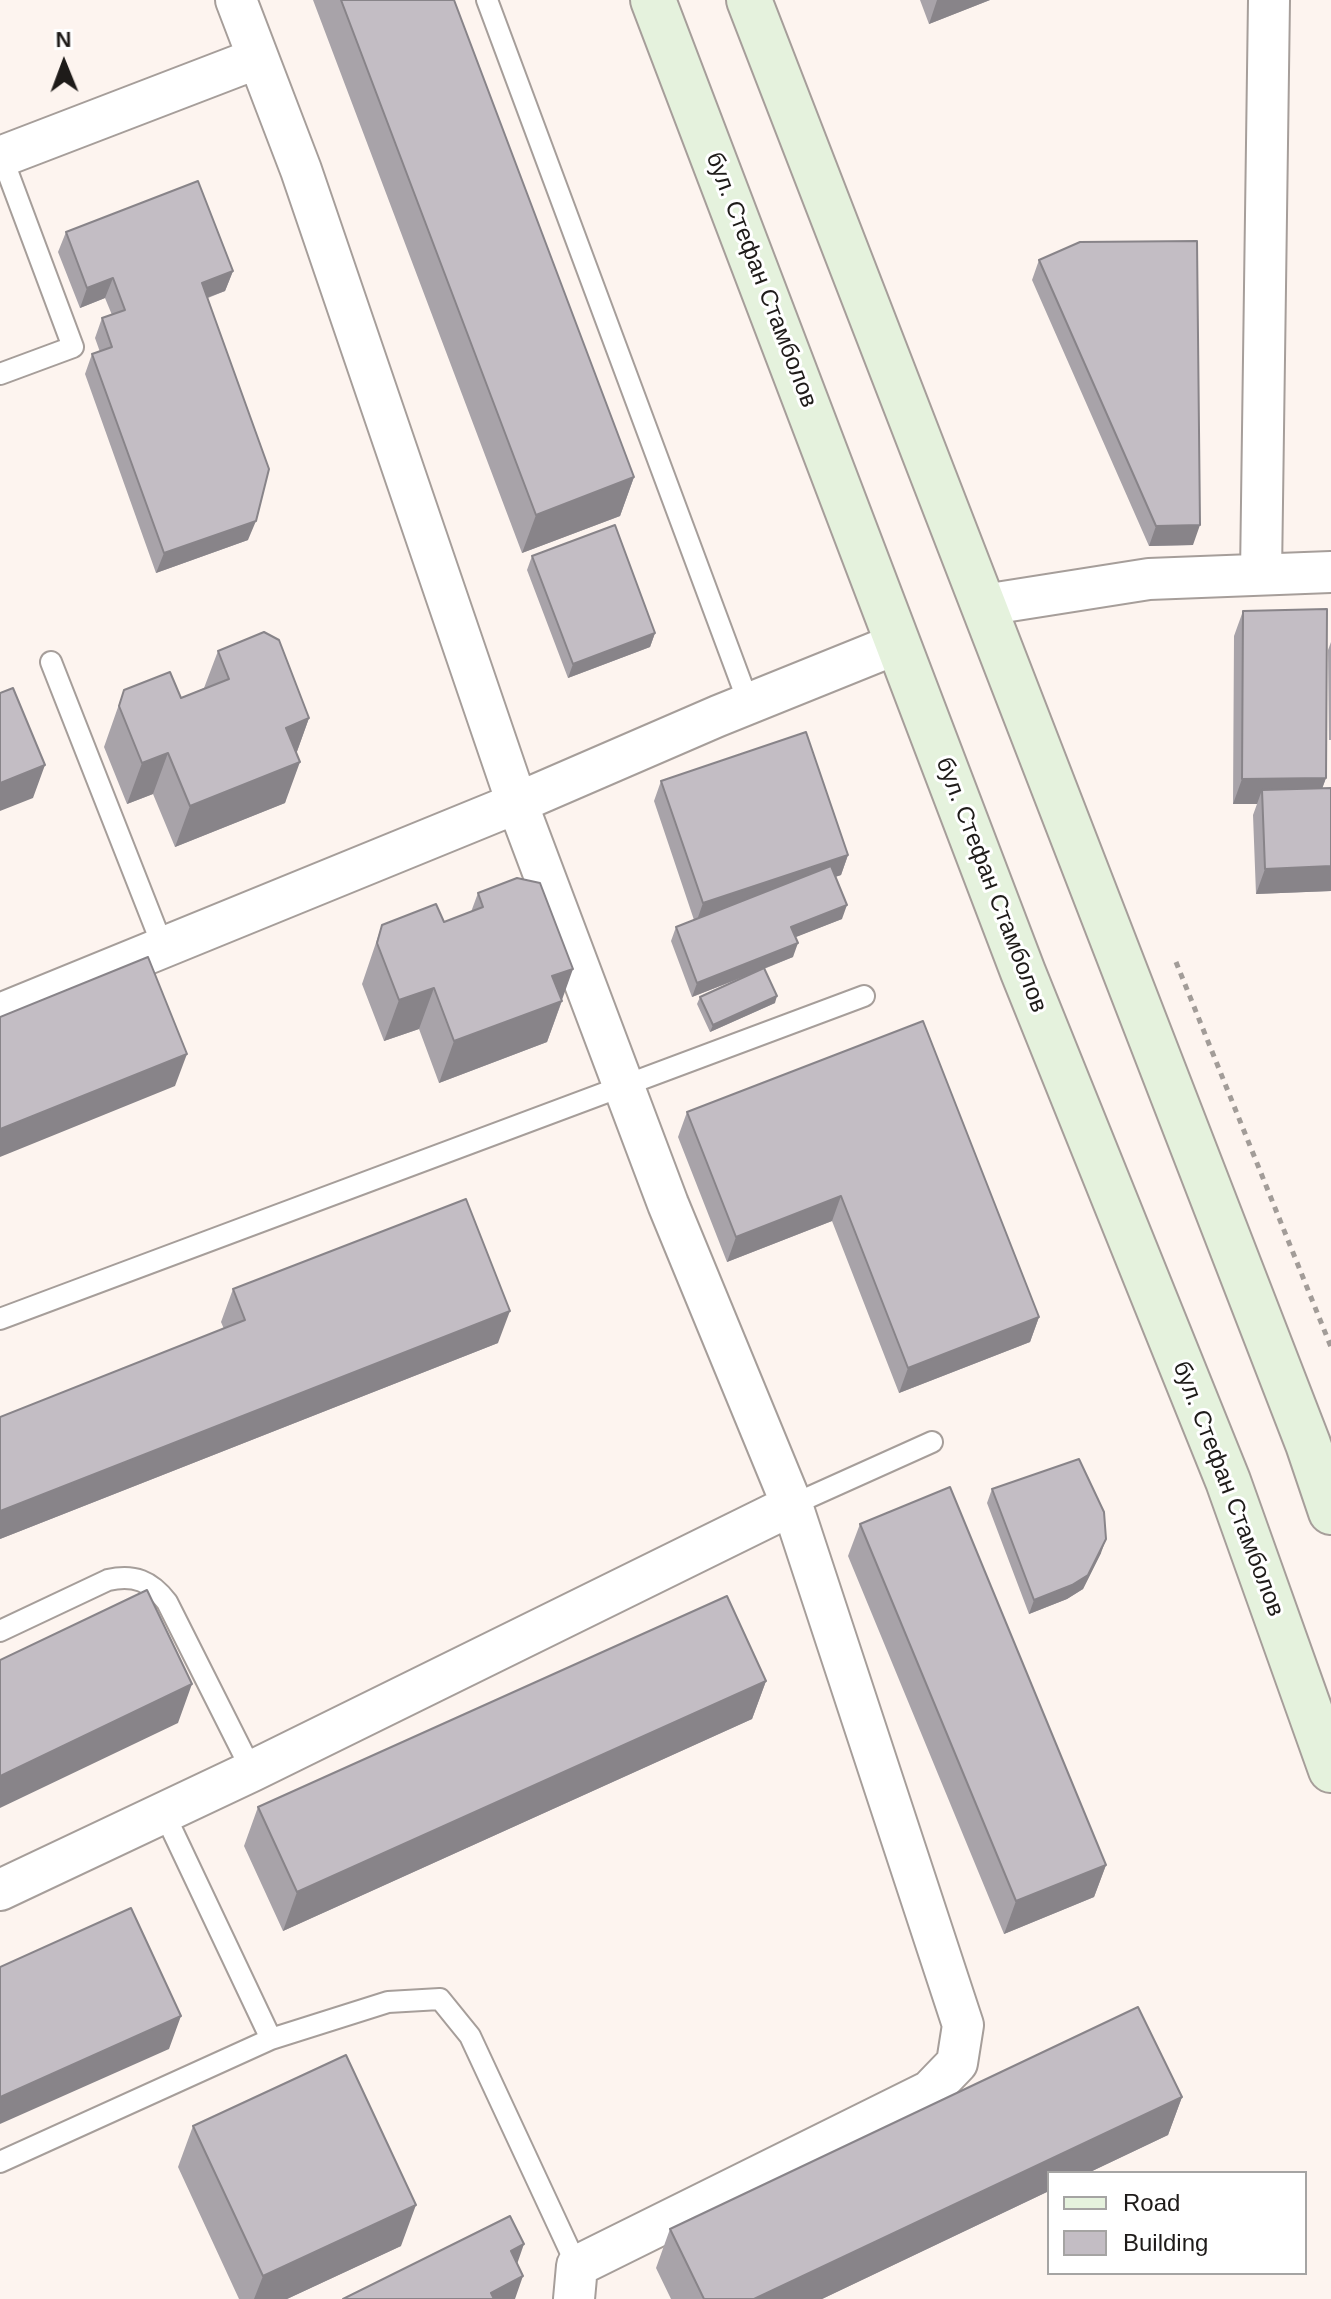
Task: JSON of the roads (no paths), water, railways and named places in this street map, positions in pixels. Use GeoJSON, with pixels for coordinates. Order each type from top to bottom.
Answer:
{"type":"FeatureCollection","features":[{"type":"Feature","properties":{"kind":"main road","name":"бул. Стефан Стамболов"},"geometry":{"type":"LineString","coordinates":[[653,0],[1023,972],[1228,1481],[1331,1770]]}},
{"type":"Feature","properties":{"kind":"main road"},"geometry":{"type":"LineString","coordinates":[[749,0],[1308,1444],[1331,1512]]}},
{"type":"Feature","properties":{"kind":"street"},"geometry":{"type":"LineString","coordinates":[[236,0],[301,170],[517,803],[622,1086],[792,1505],[963,2025],[957,2063],[930,2091],[576,2282]]}},
{"type":"Feature","properties":{"kind":"street"},"geometry":{"type":"LineString","coordinates":[[1261,574],[1269,0]]}},
{"type":"Feature","properties":{"kind":"street"},"geometry":{"type":"LineString","coordinates":[[1,157],[258,58]]}},
{"type":"Feature","properties":{"kind":"street"},"geometry":{"type":"LineString","coordinates":[[984,605],[1149,579],[1331,572]]}},
{"type":"Feature","properties":{"kind":"street"},"geometry":{"type":"LineString","coordinates":[[0,1014],[899,643]]}},
{"type":"Feature","properties":{"kind":"street"},"geometry":{"type":"LineString","coordinates":[[0,1890],[252,1771],[792,1505]]}},
{"type":"Feature","properties":{"kind":"lane"},"geometry":{"type":"LineString","coordinates":[[487,0],[749,704]]}},
{"type":"Feature","properties":{"kind":"lane"},"geometry":{"type":"LineString","coordinates":[[0,374],[73,347],[1,157]]}},
{"type":"Feature","properties":{"kind":"lane"},"geometry":{"type":"LineString","coordinates":[[51,662],[163,947]]}},
{"type":"Feature","properties":{"kind":"lane"},"geometry":{"type":"LineString","coordinates":[[0,1319],[864,996]]}},
{"type":"Feature","properties":{"kind":"lane"},"geometry":{"type":"LineString","coordinates":[[792,1505],[932,1442]]}},
{"type":"Feature","properties":{"kind":"lane"},"geometry":{"type":"LineString","coordinates":[[0,1631],[108,1580],[135,1578],[148,1583],[167,1602],[252,1771]]}},
{"type":"Feature","properties":{"kind":"lane"},"geometry":{"type":"LineString","coordinates":[[164,1813],[271,2039]]}},
{"type":"Feature","properties":{"kind":"lane"},"geometry":{"type":"LineString","coordinates":[[0,2162],[271,2039],[388,2002],[440,1999],[470,2036],[576,2282]]}}]}
